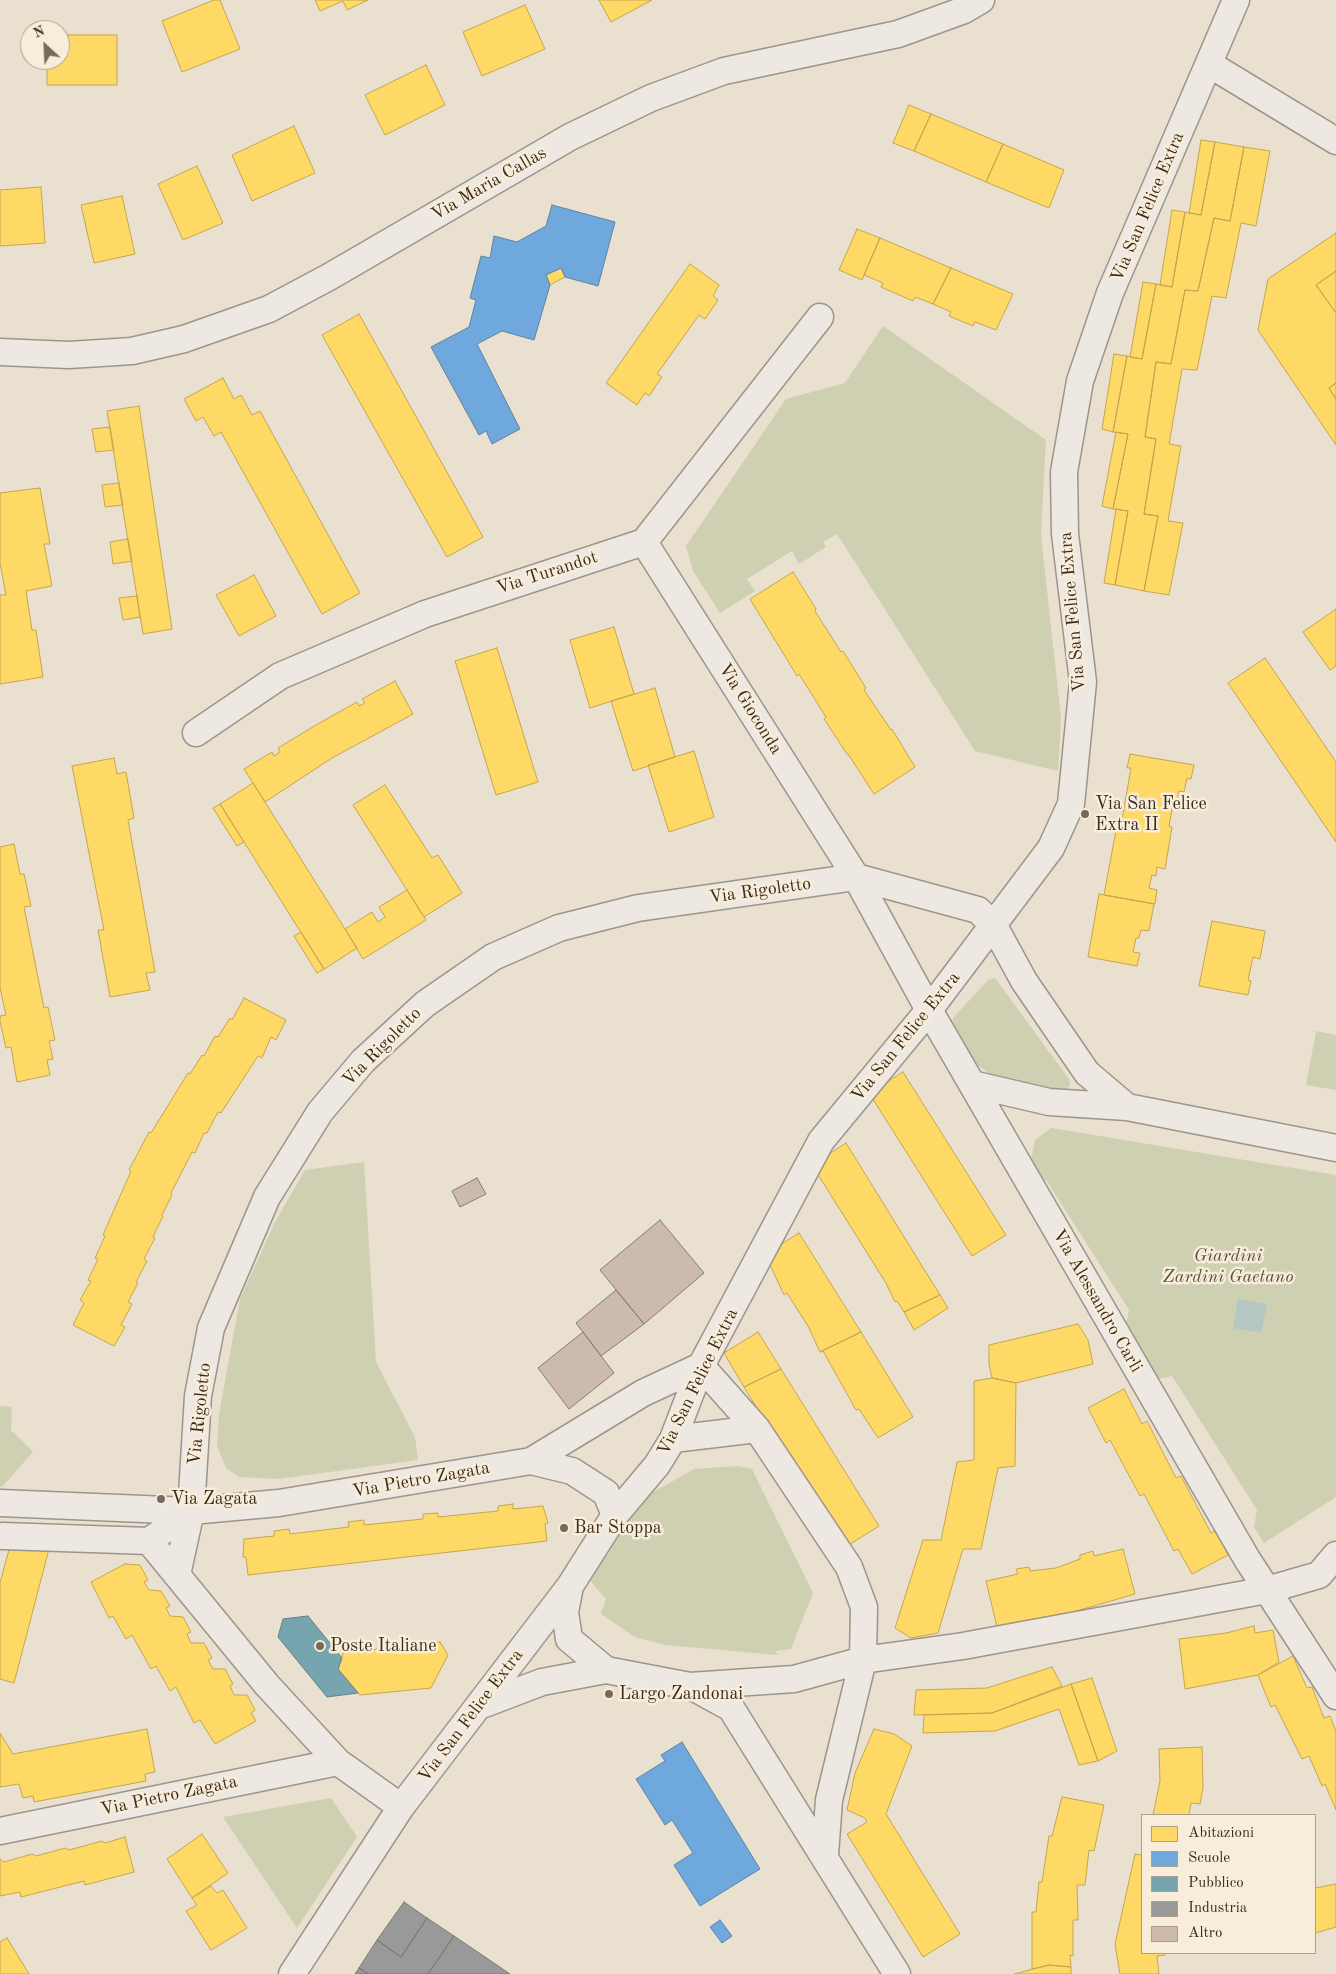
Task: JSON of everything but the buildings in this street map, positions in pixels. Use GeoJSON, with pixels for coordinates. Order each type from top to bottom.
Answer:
{"type":"FeatureCollection","features":[{"type":"Feature","properties":{"kind":"street","name":"Via Maria Callas"},"geometry":{"type":"LineString","coordinates":[[0,352],[69,355],[132,351],[184,340],[260,313],[329,277],[570,137],[651,98],[724,71],[898,34],[964,10],[981,0]]}},
{"type":"Feature","properties":{"kind":"street","name":"Via San Felice Extra"},"geometry":{"type":"LineString","coordinates":[[292,1974],[401,1807],[570,1586],[615,1515],[657,1465],[673,1439],[702,1366],[821,1140],[929,1010],[994,926],[1046,856],[1071,804],[1083,682],[1065,534],[1064,472],[1080,381],[1110,293],[1236,0]]}},
{"type":"Feature","properties":{"kind":"street"},"geometry":{"type":"LineString","coordinates":[[1209,64],[1336,142]]}},
{"type":"Feature","properties":{"kind":"street"},"geometry":{"type":"LineString","coordinates":[[644,542],[820,317]]}},
{"type":"Feature","properties":{"kind":"street","name":"Via Turandot"},"geometry":{"type":"LineString","coordinates":[[196,733],[280,676],[425,614],[644,542]]}},
{"type":"Feature","properties":{"kind":"street","name":"Via Gioconda"},"geometry":{"type":"LineString","coordinates":[[644,542],[856,877],[929,1010]]}},
{"type":"Feature","properties":{"kind":"street"},"geometry":{"type":"LineString","coordinates":[[856,877],[978,910],[994,926],[1024,981],[1087,1073],[1127,1107]]}},
{"type":"Feature","properties":{"kind":"street","name":"Via Rigoletto"},"geometry":{"type":"LineString","coordinates":[[191,1511],[198,1396],[211,1328],[267,1197],[320,1112],[363,1061],[425,1004],[493,957],[559,928],[638,908],[856,877]]}},
{"type":"Feature","properties":{"kind":"street","name":"Via Alessandro Carli"},"geometry":{"type":"LineString","coordinates":[[929,1010],[1267,1590],[1336,1696]]}},
{"type":"Feature","properties":{"kind":"street"},"geometry":{"type":"LineString","coordinates":[[972,1084],[1049,1102],[1127,1107],[1336,1148]]}},
{"type":"Feature","properties":{"kind":"street"},"geometry":{"type":"LineString","coordinates":[[702,1366],[758,1429],[849,1567],[864,1607],[863,1660],[829,1800],[825,1855]]}},
{"type":"Feature","properties":{"kind":"street","name":"Via Pietro Zagata"},"geometry":{"type":"LineString","coordinates":[[0,1503],[191,1511],[279,1504],[531,1461],[643,1393],[702,1366]]}},
{"type":"Feature","properties":{"kind":"street"},"geometry":{"type":"LineString","coordinates":[[673,1439],[758,1429]]}},
{"type":"Feature","properties":{"kind":"street","name":"Via Pietro Zagata"},"geometry":{"type":"LineString","coordinates":[[531,1461],[572,1470],[606,1493],[615,1515]]}},
{"type":"Feature","properties":{"kind":"street"},"geometry":{"type":"LineString","coordinates":[[1,1540],[149,1541],[191,1511]]}},
{"type":"Feature","properties":{"kind":"street"},"geometry":{"type":"LineString","coordinates":[[177,1575],[191,1511]]}},
{"type":"Feature","properties":{"kind":"street"},"geometry":{"type":"LineString","coordinates":[[149,1541],[267,1684],[338,1762],[401,1807]]}},
{"type":"Feature","properties":{"kind":"street"},"geometry":{"type":"LineString","coordinates":[[479,1706],[542,1682],[606,1670],[690,1686],[794,1679],[863,1660],[963,1646],[1267,1590],[1319,1575],[1336,1555]]}},
{"type":"Feature","properties":{"kind":"street"},"geometry":{"type":"LineString","coordinates":[[570,1586],[565,1612],[569,1639],[606,1670]]}},
{"type":"Feature","properties":{"kind":"street"},"geometry":{"type":"LineString","coordinates":[[690,1686],[732,1708],[825,1855],[897,1974]]}},
{"type":"Feature","properties":{"kind":"street","name":"Via Pietro Zagata"},"geometry":{"type":"LineString","coordinates":[[0,1831],[338,1762]]}},
{"type":"Feature","properties":{"kind":"green space"},"geometry":{"type":"Polygon","coordinates":[[[883,326],[1046,440],[1041,535],[1061,717],[1058,771],[975,751],[837,534],[823,542],[826,547],[799,564],[792,551],[747,579],[755,591],[720,613],[693,571],[686,546],[786,399],[845,383],[883,326]]]}},
{"type":"Feature","properties":{"kind":"green space"},"geometry":{"type":"Polygon","coordinates":[[[995,978],[1069,1079],[1070,1085],[1065,1091],[1007,1081],[990,1074],[975,1063],[952,1024],[953,1018],[988,980],[995,978]]]}},
{"type":"Feature","properties":{"kind":"green space"},"geometry":{"type":"Polygon","coordinates":[[[1316,1031],[1336,1035],[1336,1090],[1306,1085],[1316,1031]]]}},
{"type":"Feature","properties":{"kind":"green space","name":"Giardini Zardini Gaetano"},"geometry":{"type":"Polygon","coordinates":[[[1051,1128],[1336,1175],[1336,1497],[1264,1543],[1254,1527],[1257,1510],[1172,1376],[1153,1380],[1123,1337],[1129,1310],[1046,1180],[1037,1179],[1031,1160],[1035,1140],[1051,1128]]]}},
{"type":"Feature","properties":{"kind":"green space"},"geometry":{"type":"Polygon","coordinates":[[[364,1162],[376,1362],[415,1437],[418,1460],[279,1479],[239,1477],[226,1468],[217,1446],[219,1414],[240,1299],[275,1222],[305,1170],[364,1162]]]}},
{"type":"Feature","properties":{"kind":"green space"},"geometry":{"type":"Polygon","coordinates":[[[0,1406],[12,1407],[11,1430],[33,1452],[2,1487],[0,1487],[0,1406]]]}},
{"type":"Feature","properties":{"kind":"green space"},"geometry":{"type":"Polygon","coordinates":[[[738,1466],[752,1469],[813,1593],[791,1649],[775,1651],[778,1655],[665,1645],[635,1637],[601,1614],[606,1599],[585,1575],[648,1495],[694,1469],[738,1466]]]}},
{"type":"Feature","properties":{"kind":"green space"},"geometry":{"type":"Polygon","coordinates":[[[331,1798],[357,1837],[297,1928],[223,1817],[331,1798]]]}},
{"type":"Feature","properties":{"kind":"shaded area"},"geometry":{"type":"Polygon","coordinates":[[[1238,1299],[1267,1304],[1261,1333],[1233,1328],[1238,1299]]]}},
{"type":"Feature","properties":{"kind":"place","name":"Via San Felice Extra II"},"geometry":{"type":"Point","coordinates":[1085,814]}},
{"type":"Feature","properties":{"kind":"place","name":"Via Zagata"},"geometry":{"type":"Point","coordinates":[161,1499]}},
{"type":"Feature","properties":{"kind":"place","name":"Bar Stoppa"},"geometry":{"type":"Point","coordinates":[564,1528]}},
{"type":"Feature","properties":{"kind":"place","name":"Poste Italiane"},"geometry":{"type":"Point","coordinates":[320,1646]}},
{"type":"Feature","properties":{"kind":"place","name":"Largo Zandonai"},"geometry":{"type":"Point","coordinates":[609,1694]}}]}
